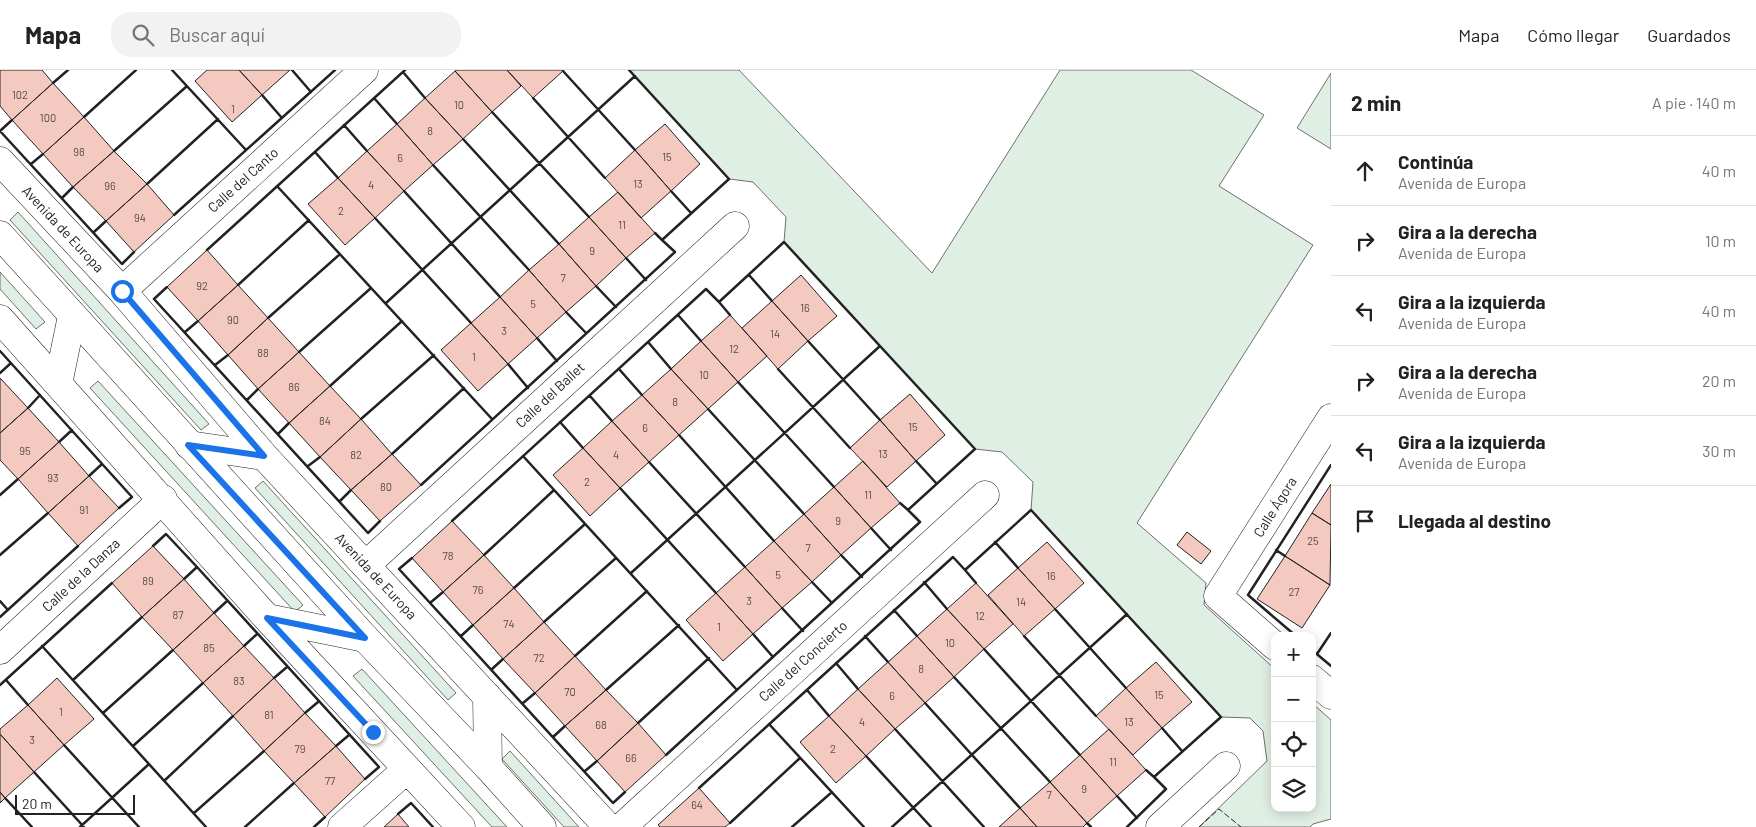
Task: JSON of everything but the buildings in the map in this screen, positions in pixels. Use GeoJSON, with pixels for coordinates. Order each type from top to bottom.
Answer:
{"type":"FeatureCollection","features":[{"type":"Feature","properties":{"kind":"street","name":"Calle del Canto"},"geometry":{"type":"LineString","coordinates":[[122,291],[364,70]]}},
{"type":"Feature","properties":{"kind":"street","name":"Avenida de Europa"},"geometry":{"type":"LineString","coordinates":[[0,161],[122,291],[264,456],[608,827]]}},
{"type":"Feature","properties":{"kind":"street","name":"Calle del Ballet"},"geometry":{"type":"LineString","coordinates":[[366,564],[735,226]]}},
{"type":"Feature","properties":{"kind":"street"},"geometry":{"type":"LineString","coordinates":[[0,235],[188,445],[542,827]]}},
{"type":"Feature","properties":{"kind":"street"},"geometry":{"type":"LineString","coordinates":[[58,384],[72,316]]}},
{"type":"Feature","properties":{"kind":"street"},"geometry":{"type":"LineString","coordinates":[[0,319],[163,499],[267,618],[461,827]]}},
{"type":"Feature","properties":{"kind":"street","name":"Calle Ágora"},"geometry":{"type":"LineString","coordinates":[[1271,642],[1218,596],[1331,418]]}},
{"type":"Feature","properties":{"kind":"street"},"geometry":{"type":"LineString","coordinates":[[188,445],[264,456]]}},
{"type":"Feature","properties":{"kind":"street","name":"Calle del Concierto"},"geometry":{"type":"LineString","coordinates":[[622,827],[984,495]]}},
{"type":"Feature","properties":{"kind":"street","name":"Calle de la Danza"},"geometry":{"type":"LineString","coordinates":[[0,650],[163,499]]}},
{"type":"Feature","properties":{"kind":"street"},"geometry":{"type":"LineString","coordinates":[[267,618],[365,638]]}},
{"type":"Feature","properties":{"kind":"street"},"geometry":{"type":"LineString","coordinates":[[1316,682],[1331,695]]}},
{"type":"Feature","properties":{"kind":"street"},"geometry":{"type":"LineString","coordinates":[[487,696],[488,767]]}},
{"type":"Feature","properties":{"kind":"street"},"geometry":{"type":"LineString","coordinates":[[1160,827],[1226,766]]}},
{"type":"Feature","properties":{"kind":"street"},"geometry":{"type":"LineString","coordinates":[[342,827],[407,768]]}},
{"type":"Feature","properties":{"kind":"green space"},"geometry":{"type":"Polygon","coordinates":[[[629,70],[739,70],[932,273],[1060,70],[1191,70],[1264,115],[1219,186],[1313,245],[1137,523],[1206,583],[1204,605],[1271,665],[1271,812],[1316,812],[1316,707],[1331,720],[1331,819],[1313,824],[1310,827],[1199,827],[1267,761],[1263,731],[1250,718],[1221,717],[1031,510],[1033,482],[1002,452],[975,449],[784,242],[786,217],[753,182],[729,179],[629,70]]]}},
{"type":"Feature","properties":{"kind":"green space"},"geometry":{"type":"Polygon","coordinates":[[[1331,73],[1331,149],[1297,128],[1331,73]]]}},
{"type":"Feature","properties":{"kind":"green space"},"geometry":{"type":"Polygon","coordinates":[[[18,212],[209,424],[201,430],[10,220],[18,212]]]}},
{"type":"Feature","properties":{"kind":"green space"},"geometry":{"type":"Polygon","coordinates":[[[0,272],[45,322],[36,329],[0,289],[0,272]]]}},
{"type":"Feature","properties":{"kind":"green space"},"geometry":{"type":"Polygon","coordinates":[[[98,381],[303,605],[295,612],[90,388],[98,381]]]}},
{"type":"Feature","properties":{"kind":"green space"},"geometry":{"type":"Polygon","coordinates":[[[263,481],[456,693],[448,700],[255,488],[263,481]]]}},
{"type":"Feature","properties":{"kind":"green space"},"geometry":{"type":"Polygon","coordinates":[[[362,669],[507,827],[492,827],[353,676],[362,669]]]}},
{"type":"Feature","properties":{"kind":"green space"},"geometry":{"type":"Polygon","coordinates":[[[510,751],[579,827],[564,827],[502,759],[510,751]]]}},
{"type":"Feature","properties":{"kind":"fence"},"geometry":{"type":"LineString","coordinates":[[1199,827],[1219,809],[1241,827]]}},
{"type":"Feature","properties":{"kind":"wall"},"geometry":{"type":"LineString","coordinates":[[53,83],[68,70]]}},
{"type":"Feature","properties":{"kind":"wall"},"geometry":{"type":"LineString","coordinates":[[84,117],[136,70]]}},
{"type":"Feature","properties":{"kind":"wall"},"geometry":{"type":"LineString","coordinates":[[172,70],[246,150]]}},
{"type":"Feature","properties":{"kind":"wall"},"geometry":{"type":"LineString","coordinates":[[292,70],[311,92]]}},
{"type":"Feature","properties":{"kind":"wall"},"geometry":{"type":"LineString","coordinates":[[174,215],[335,70]]}},
{"type":"Feature","properties":{"kind":"wall"},"geometry":{"type":"LineString","coordinates":[[207,250],[405,70]]}},
{"type":"Feature","properties":{"kind":"wall"},"geometry":{"type":"LineString","coordinates":[[421,485],[675,252],[662,240],[729,179],[629,70]]}},
{"type":"Feature","properties":{"kind":"wall"},"geometry":{"type":"LineString","coordinates":[[563,71],[635,150]]}},
{"type":"Feature","properties":{"kind":"wall"},"geometry":{"type":"LineString","coordinates":[[403,72],[425,98]]}},
{"type":"Feature","properties":{"kind":"wall"},"geometry":{"type":"LineString","coordinates":[[386,303],[635,76]]}},
{"type":"Feature","properties":{"kind":"wall"},"geometry":{"type":"LineString","coordinates":[[114,151],[187,86]]}},
{"type":"Feature","properties":{"kind":"wall"},"geometry":{"type":"LineString","coordinates":[[262,95],[282,118]]}},
{"type":"Feature","properties":{"kind":"wall"},"geometry":{"type":"LineString","coordinates":[[374,98],[397,124]]}},
{"type":"Feature","properties":{"kind":"wall"},"geometry":{"type":"LineString","coordinates":[[533,98],[605,178]]}},
{"type":"Feature","properties":{"kind":"wall"},"geometry":{"type":"LineString","coordinates":[[492,112],[589,217]]}},
{"type":"Feature","properties":{"kind":"wall"},"geometry":{"type":"LineString","coordinates":[[147,184],[218,119]]}},
{"type":"Feature","properties":{"kind":"wall"},"geometry":{"type":"LineString","coordinates":[[0,131],[12,120]]}},
{"type":"Feature","properties":{"kind":"wall"},"geometry":{"type":"LineString","coordinates":[[344,125],[367,151]]}},
{"type":"Feature","properties":{"kind":"wall"},"geometry":{"type":"LineString","coordinates":[[0,131],[122,264],[134,252]]}},
{"type":"Feature","properties":{"kind":"wall"},"geometry":{"type":"LineString","coordinates":[[463,139],[559,244]]}},
{"type":"Feature","properties":{"kind":"wall"},"geometry":{"type":"LineString","coordinates":[[315,152],[338,178]]}},
{"type":"Feature","properties":{"kind":"wall"},"geometry":{"type":"LineString","coordinates":[[31,164],[43,154]]}},
{"type":"Feature","properties":{"kind":"wall"},"geometry":{"type":"LineString","coordinates":[[433,165],[529,270]]}},
{"type":"Feature","properties":{"kind":"wall"},"geometry":{"type":"LineString","coordinates":[[277,186],[492,419]]}},
{"type":"Feature","properties":{"kind":"wall"},"geometry":{"type":"LineString","coordinates":[[62,198],[73,187]]}},
{"type":"Feature","properties":{"kind":"wall"},"geometry":{"type":"LineString","coordinates":[[404,191],[500,297]]}},
{"type":"Feature","properties":{"kind":"wall"},"geometry":{"type":"LineString","coordinates":[[671,191],[691,213]]}},
{"type":"Feature","properties":{"kind":"wall"},"geometry":{"type":"LineString","coordinates":[[375,218],[471,323]]}},
{"type":"Feature","properties":{"kind":"wall"},"geometry":{"type":"LineString","coordinates":[[238,285],[309,220]]}},
{"type":"Feature","properties":{"kind":"wall"},"geometry":{"type":"LineString","coordinates":[[94,232],[106,221]]}},
{"type":"Feature","properties":{"kind":"wall"},"geometry":{"type":"LineString","coordinates":[[655,233],[662,240]]}},
{"type":"Feature","properties":{"kind":"wall"},"geometry":{"type":"LineString","coordinates":[[452,521],[706,289],[719,302],[784,242],[975,449],[908,510],[920,522],[666,755]]}},
{"type":"Feature","properties":{"kind":"wall"},"geometry":{"type":"LineString","coordinates":[[268,318],[340,254]]}},
{"type":"Feature","properties":{"kind":"wall"},"geometry":{"type":"LineString","coordinates":[[626,258],[646,280]]}},
{"type":"Feature","properties":{"kind":"wall"},"geometry":{"type":"LineString","coordinates":[[749,275],[772,301]]}},
{"type":"Feature","properties":{"kind":"wall"},"geometry":{"type":"LineString","coordinates":[[596,286],[616,307]]}},
{"type":"Feature","properties":{"kind":"wall"},"geometry":{"type":"LineString","coordinates":[[167,287],[154,299],[368,533],[380,521]]}},
{"type":"Feature","properties":{"kind":"wall"},"geometry":{"type":"LineString","coordinates":[[299,352],[371,288]]}},
{"type":"Feature","properties":{"kind":"wall"},"geometry":{"type":"LineString","coordinates":[[719,302],[730,315]]}},
{"type":"Feature","properties":{"kind":"wall"},"geometry":{"type":"LineString","coordinates":[[566,312],[586,333]]}},
{"type":"Feature","properties":{"kind":"wall"},"geometry":{"type":"LineString","coordinates":[[678,315],[701,341]]}},
{"type":"Feature","properties":{"kind":"wall"},"geometry":{"type":"LineString","coordinates":[[185,332],[198,321]]}},
{"type":"Feature","properties":{"kind":"wall"},"geometry":{"type":"LineString","coordinates":[[330,386],[402,321]]}},
{"type":"Feature","properties":{"kind":"wall"},"geometry":{"type":"LineString","coordinates":[[537,338],[557,361]]}},
{"type":"Feature","properties":{"kind":"wall"},"geometry":{"type":"LineString","coordinates":[[808,341],[880,420]]}},
{"type":"Feature","properties":{"kind":"wall"},"geometry":{"type":"LineString","coordinates":[[648,342],[671,369]]}},
{"type":"Feature","properties":{"kind":"wall"},"geometry":{"type":"LineString","coordinates":[[631,573],[880,346]]}},
{"type":"Feature","properties":{"kind":"wall"},"geometry":{"type":"LineString","coordinates":[[0,351],[132,497],[119,508]]}},
{"type":"Feature","properties":{"kind":"wall"},"geometry":{"type":"LineString","coordinates":[[215,365],[228,355]]}},
{"type":"Feature","properties":{"kind":"wall"},"geometry":{"type":"LineString","coordinates":[[361,419],[434,355]]}},
{"type":"Feature","properties":{"kind":"wall"},"geometry":{"type":"LineString","coordinates":[[0,373],[11,363]]}},
{"type":"Feature","properties":{"kind":"wall"},"geometry":{"type":"LineString","coordinates":[[508,364],[528,388]]}},
{"type":"Feature","properties":{"kind":"wall"},"geometry":{"type":"LineString","coordinates":[[619,369],[642,395]]}},
{"type":"Feature","properties":{"kind":"wall"},"geometry":{"type":"LineString","coordinates":[[778,369],[850,448]]}},
{"type":"Feature","properties":{"kind":"wall"},"geometry":{"type":"LineString","coordinates":[[738,382],[834,487]]}},
{"type":"Feature","properties":{"kind":"wall"},"geometry":{"type":"LineString","coordinates":[[392,454],[464,388]]}},
{"type":"Feature","properties":{"kind":"wall"},"geometry":{"type":"LineString","coordinates":[[247,400],[258,389]]}},
{"type":"Feature","properties":{"kind":"wall"},"geometry":{"type":"LineString","coordinates":[[28,408],[40,395]]}},
{"type":"Feature","properties":{"kind":"wall"},"geometry":{"type":"LineString","coordinates":[[590,396],[612,421]]}},
{"type":"Feature","properties":{"kind":"wall"},"geometry":{"type":"LineString","coordinates":[[708,409],[804,514]]}},
{"type":"Feature","properties":{"kind":"wall"},"geometry":{"type":"LineString","coordinates":[[560,422],[583,448]]}},
{"type":"Feature","properties":{"kind":"wall"},"geometry":{"type":"LineString","coordinates":[[278,434],[289,423]]}},
{"type":"Feature","properties":{"kind":"wall"},"geometry":{"type":"LineString","coordinates":[[59,442],[72,430]]}},
{"type":"Feature","properties":{"kind":"wall"},"geometry":{"type":"LineString","coordinates":[[679,435],[774,541]]}},
{"type":"Feature","properties":{"kind":"wall"},"geometry":{"type":"LineString","coordinates":[[523,456],[737,690]]}},
{"type":"Feature","properties":{"kind":"wall"},"geometry":{"type":"LineString","coordinates":[[308,466],[320,457]]}},
{"type":"Feature","properties":{"kind":"wall"},"geometry":{"type":"LineString","coordinates":[[916,461],[936,483]]}},
{"type":"Feature","properties":{"kind":"wall"},"geometry":{"type":"LineString","coordinates":[[649,462],[745,567]]}},
{"type":"Feature","properties":{"kind":"wall"},"geometry":{"type":"LineString","coordinates":[[89,476],[102,464]]}},
{"type":"Feature","properties":{"kind":"wall"},"geometry":{"type":"LineString","coordinates":[[1291,632],[1248,595],[1331,465]]}},
{"type":"Feature","properties":{"kind":"wall"},"geometry":{"type":"LineString","coordinates":[[0,495],[18,479]]}},
{"type":"Feature","properties":{"kind":"wall"},"geometry":{"type":"LineString","coordinates":[[620,488],[716,593]]}},
{"type":"Feature","properties":{"kind":"wall"},"geometry":{"type":"LineString","coordinates":[[340,501],[351,490]]}},
{"type":"Feature","properties":{"kind":"wall"},"geometry":{"type":"LineString","coordinates":[[484,555],[554,490]]}},
{"type":"Feature","properties":{"kind":"wall"},"geometry":{"type":"LineString","coordinates":[[900,503],[908,510]]}},
{"type":"Feature","properties":{"kind":"wall"},"geometry":{"type":"LineString","coordinates":[[699,788],[953,557],[965,570],[1031,510],[1221,717],[1154,777],[1166,789],[1127,827]]}},
{"type":"Feature","properties":{"kind":"wall"},"geometry":{"type":"LineString","coordinates":[[0,555],[48,513]]}},
{"type":"Feature","properties":{"kind":"wall"},"geometry":{"type":"LineString","coordinates":[[514,588],[585,524]]}},
{"type":"Feature","properties":{"kind":"wall"},"geometry":{"type":"LineString","coordinates":[[871,528],[891,550]]}},
{"type":"Feature","properties":{"kind":"wall"},"geometry":{"type":"LineString","coordinates":[[153,546],[166,534],[379,767],[365,779]]}},
{"type":"Feature","properties":{"kind":"wall"},"geometry":{"type":"LineString","coordinates":[[995,542],[1018,568]]}},
{"type":"Feature","properties":{"kind":"wall"},"geometry":{"type":"LineString","coordinates":[[0,617],[78,546]]}},
{"type":"Feature","properties":{"kind":"wall"},"geometry":{"type":"LineString","coordinates":[[1276,550],[1285,556]]}},
{"type":"Feature","properties":{"kind":"wall"},"geometry":{"type":"LineString","coordinates":[[841,555],[862,577]]}},
{"type":"Feature","properties":{"kind":"wall"},"geometry":{"type":"LineString","coordinates":[[412,558],[399,569],[613,803],[625,792]]}},
{"type":"Feature","properties":{"kind":"wall"},"geometry":{"type":"LineString","coordinates":[[544,622],[616,558]]}},
{"type":"Feature","properties":{"kind":"wall"},"geometry":{"type":"LineString","coordinates":[[184,579],[197,567]]}},
{"type":"Feature","properties":{"kind":"wall"},"geometry":{"type":"LineString","coordinates":[[965,570],[976,583]]}},
{"type":"Feature","properties":{"kind":"wall"},"geometry":{"type":"LineString","coordinates":[[812,582],[832,603]]}},
{"type":"Feature","properties":{"kind":"wall"},"geometry":{"type":"LineString","coordinates":[[924,582],[947,609]]}},
{"type":"Feature","properties":{"kind":"wall"},"geometry":{"type":"LineString","coordinates":[[0,685],[112,583]]}},
{"type":"Feature","properties":{"kind":"wall"},"geometry":{"type":"LineString","coordinates":[[575,656],[647,591]]}},
{"type":"Feature","properties":{"kind":"wall"},"geometry":{"type":"LineString","coordinates":[[430,603],[443,592]]}},
{"type":"Feature","properties":{"kind":"wall"},"geometry":{"type":"LineString","coordinates":[[0,601],[8,610]]}},
{"type":"Feature","properties":{"kind":"wall"},"geometry":{"type":"LineString","coordinates":[[214,613],[227,601]]}},
{"type":"Feature","properties":{"kind":"wall"},"geometry":{"type":"LineString","coordinates":[[782,608],[803,631]]}},
{"type":"Feature","properties":{"kind":"wall"},"geometry":{"type":"LineString","coordinates":[[1055,609],[1126,688]]}},
{"type":"Feature","properties":{"kind":"wall"},"geometry":{"type":"LineString","coordinates":[[894,610],[917,636]]}},
{"type":"Feature","properties":{"kind":"wall"},"geometry":{"type":"LineString","coordinates":[[892,827],[1127,614]]}},
{"type":"Feature","properties":{"kind":"wall"},"geometry":{"type":"LineString","coordinates":[[73,680],[142,617]]}},
{"type":"Feature","properties":{"kind":"wall"},"geometry":{"type":"LineString","coordinates":[[461,636],[473,625]]}},
{"type":"Feature","properties":{"kind":"wall"},"geometry":{"type":"LineString","coordinates":[[606,690],[679,625]]}},
{"type":"Feature","properties":{"kind":"wall"},"geometry":{"type":"LineString","coordinates":[[1317,654],[1331,633]]}},
{"type":"Feature","properties":{"kind":"wall"},"geometry":{"type":"LineString","coordinates":[[244,646],[257,634]]}},
{"type":"Feature","properties":{"kind":"wall"},"geometry":{"type":"LineString","coordinates":[[753,634],[773,657]]}},
{"type":"Feature","properties":{"kind":"wall"},"geometry":{"type":"LineString","coordinates":[[865,636],[888,662]]}},
{"type":"Feature","properties":{"kind":"wall"},"geometry":{"type":"LineString","coordinates":[[1024,636],[1096,716]]}},
{"type":"Feature","properties":{"kind":"wall"},"geometry":{"type":"LineString","coordinates":[[42,646],[206,827]]}},
{"type":"Feature","properties":{"kind":"wall"},"geometry":{"type":"LineString","coordinates":[[984,649],[1080,755]]}},
{"type":"Feature","properties":{"kind":"wall"},"geometry":{"type":"LineString","coordinates":[[103,713],[173,650]]}},
{"type":"Feature","properties":{"kind":"wall"},"geometry":{"type":"LineString","coordinates":[[1316,653],[1331,666]]}},
{"type":"Feature","properties":{"kind":"wall"},"geometry":{"type":"LineString","coordinates":[[638,723],[709,658]]}},
{"type":"Feature","properties":{"kind":"wall"},"geometry":{"type":"LineString","coordinates":[[492,669],[503,659]]}},
{"type":"Feature","properties":{"kind":"wall"},"geometry":{"type":"LineString","coordinates":[[836,663],[858,689]]}},
{"type":"Feature","properties":{"kind":"wall"},"geometry":{"type":"LineString","coordinates":[[274,678],[287,667]]}},
{"type":"Feature","properties":{"kind":"wall"},"geometry":{"type":"LineString","coordinates":[[954,677],[1050,782]]}},
{"type":"Feature","properties":{"kind":"wall"},"geometry":{"type":"LineString","coordinates":[[6,680],[28,705]]}},
{"type":"Feature","properties":{"kind":"wall"},"geometry":{"type":"LineString","coordinates":[[133,746],[203,683]]}},
{"type":"Feature","properties":{"kind":"wall"},"geometry":{"type":"LineString","coordinates":[[807,690],[829,716]]}},
{"type":"Feature","properties":{"kind":"wall"},"geometry":{"type":"LineString","coordinates":[[523,703],[535,693]]}},
{"type":"Feature","properties":{"kind":"wall"},"geometry":{"type":"LineString","coordinates":[[305,713],[318,702]]}},
{"type":"Feature","properties":{"kind":"wall"},"geometry":{"type":"LineString","coordinates":[[925,703],[1020,808]]}},
{"type":"Feature","properties":{"kind":"wall"},"geometry":{"type":"LineString","coordinates":[[164,781],[233,716]]}},
{"type":"Feature","properties":{"kind":"wall"},"geometry":{"type":"LineString","coordinates":[[769,724],[864,827]]}},
{"type":"Feature","properties":{"kind":"wall"},"geometry":{"type":"LineString","coordinates":[[553,737],[565,726]]}},
{"type":"Feature","properties":{"kind":"wall"},"geometry":{"type":"LineString","coordinates":[[1162,728],[1182,751]]}},
{"type":"Feature","properties":{"kind":"wall"},"geometry":{"type":"LineString","coordinates":[[895,729],[984,827]]}},
{"type":"Feature","properties":{"kind":"wall"},"geometry":{"type":"LineString","coordinates":[[336,746],[349,735]]}},
{"type":"Feature","properties":{"kind":"wall"},"geometry":{"type":"LineString","coordinates":[[64,745],[139,827]]}},
{"type":"Feature","properties":{"kind":"wall"},"geometry":{"type":"LineString","coordinates":[[194,813],[264,751]]}},
{"type":"Feature","properties":{"kind":"wall"},"geometry":{"type":"LineString","coordinates":[[866,756],[931,827]]}},
{"type":"Feature","properties":{"kind":"wall"},"geometry":{"type":"LineString","coordinates":[[730,823],[800,758]]}},
{"type":"Feature","properties":{"kind":"wall"},"geometry":{"type":"LineString","coordinates":[[585,771],[597,761]]}},
{"type":"Feature","properties":{"kind":"wall"},"geometry":{"type":"LineString","coordinates":[[80,827],[149,764]]}},
{"type":"Feature","properties":{"kind":"wall"},"geometry":{"type":"LineString","coordinates":[[1146,770],[1154,777]]}},
{"type":"Feature","properties":{"kind":"wall"},"geometry":{"type":"LineString","coordinates":[[34,772],[84,827]]}},
{"type":"Feature","properties":{"kind":"wall"},"geometry":{"type":"LineString","coordinates":[[245,827],[294,783]]}},
{"type":"Feature","properties":{"kind":"wall"},"geometry":{"type":"LineString","coordinates":[[792,827],[832,792]]}},
{"type":"Feature","properties":{"kind":"wall"},"geometry":{"type":"LineString","coordinates":[[1117,796],[1137,818]]}},
{"type":"Feature","properties":{"kind":"wall"},"geometry":{"type":"LineString","coordinates":[[5,798],[32,827]]}},
{"type":"Feature","properties":{"kind":"wall"},"geometry":{"type":"LineString","coordinates":[[398,814],[411,803],[433,827]]}},
{"type":"Feature","properties":{"kind":"wall"},"geometry":{"type":"LineString","coordinates":[[314,827],[325,817]]}},
{"type":"Feature","properties":{"kind":"wall"},"geometry":{"type":"LineString","coordinates":[[1087,823],[1091,827]]}},
{"type":"Feature","properties":{"kind":"route"},"geometry":{"type":"LineString","coordinates":[[122,291],[264,456],[188,445],[365,638],[267,618],[373,732]]}}]}
